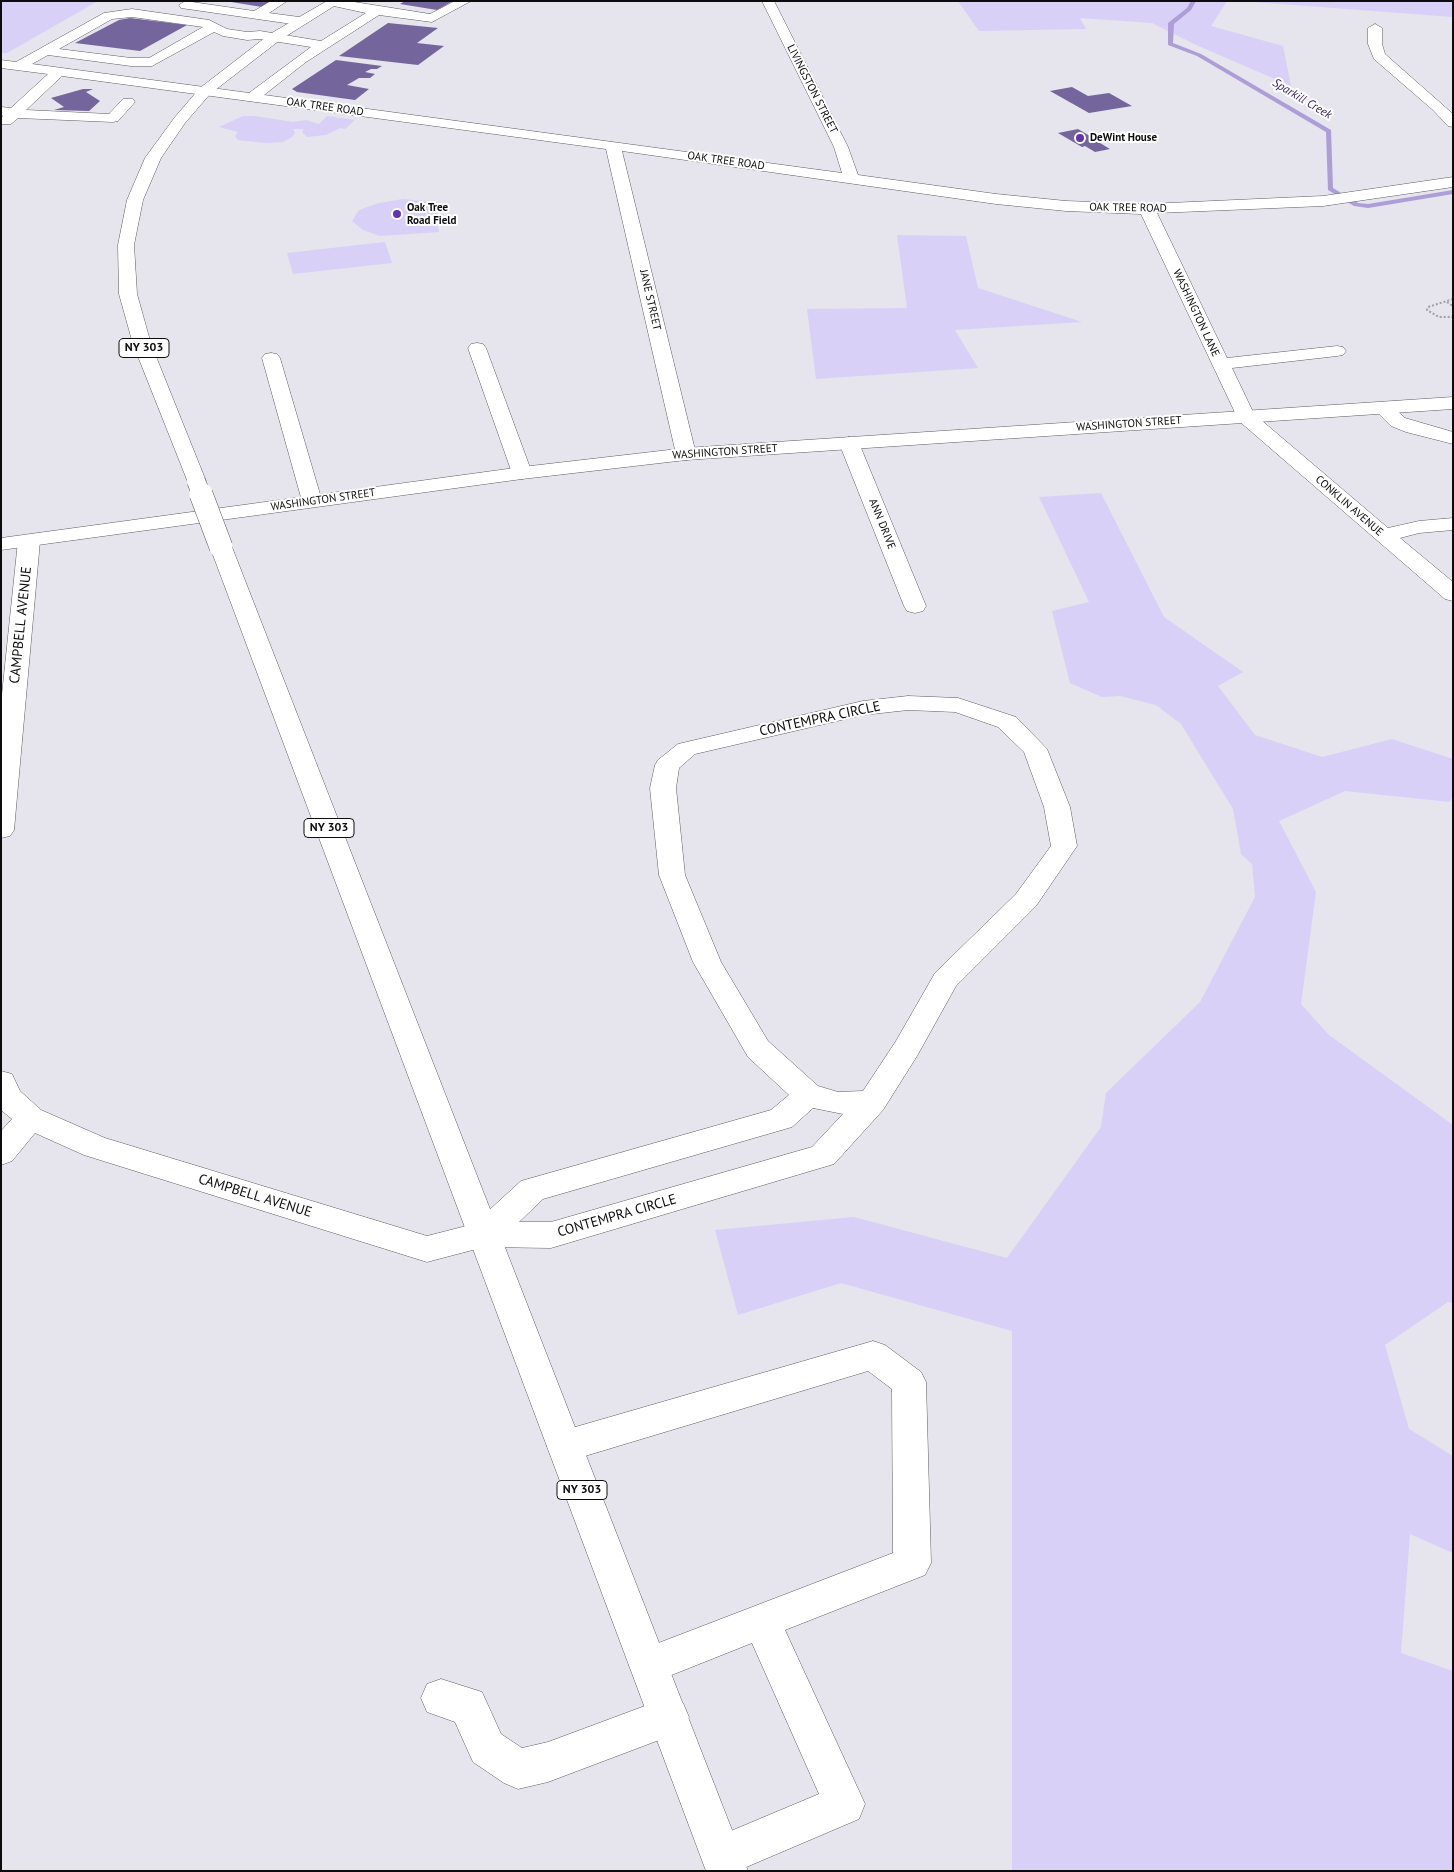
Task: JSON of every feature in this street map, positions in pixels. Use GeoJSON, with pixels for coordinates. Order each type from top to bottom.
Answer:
{"type":"FeatureCollection","features":[{"type":"Feature","properties":{"kind":"street"},"geometry":{"type":"LineString","coordinates":[[256,15],[281,1]]}},
{"type":"Feature","properties":{"kind":"street"},"geometry":{"type":"LineString","coordinates":[[335,2],[377,11],[432,18],[465,1]]}},
{"type":"Feature","properties":{"kind":"street","name":"LIVINGSTON STREET"},"geometry":{"type":"LineString","coordinates":[[768,1],[841,147],[852,179]]}},
{"type":"Feature","properties":{"kind":"street","name":"NY 303"},"geometry":{"type":"LineString","coordinates":[[335,2],[299,21],[254,52],[205,91],[170,132],[146,172],[131,214],[126,261],[128,294],[136,326],[725,1864]]}},
{"type":"Feature","properties":{"kind":"street"},"geometry":{"type":"LineString","coordinates":[[170,3],[299,21]]}},
{"type":"Feature","properties":{"kind":"street"},"geometry":{"type":"LineString","coordinates":[[252,97],[322,44],[377,11]]}},
{"type":"Feature","properties":{"kind":"street"},"geometry":{"type":"LineString","coordinates":[[18,66],[109,16],[132,13],[202,22],[231,33],[247,36],[260,35],[322,44]]}},
{"type":"Feature","properties":{"kind":"street"},"geometry":{"type":"LineString","coordinates":[[46,51],[131,62],[152,62],[213,27]]}},
{"type":"Feature","properties":{"kind":"street"},"geometry":{"type":"LineString","coordinates":[[1375,28],[1375,44],[1379,56],[1438,107],[1453,123]]}},
{"type":"Feature","properties":{"kind":"street"},"geometry":{"type":"LineString","coordinates":[[254,52],[301,59]]}},
{"type":"Feature","properties":{"kind":"street","name":"OAK TREE ROAD"},"geometry":{"type":"LineString","coordinates":[[1,64],[1036,204],[1146,209],[1265,205],[1323,200],[1453,182]]}},
{"type":"Feature","properties":{"kind":"street"},"geometry":{"type":"LineString","coordinates":[[1,126],[8,111],[58,72]]}},
{"type":"Feature","properties":{"kind":"street"},"geometry":{"type":"LineString","coordinates":[[8,111],[30,115],[113,118],[128,102]]}},
{"type":"Feature","properties":{"kind":"street","name":"JANE STREET"},"geometry":{"type":"LineString","coordinates":[[613,146],[686,454]]}},
{"type":"Feature","properties":{"kind":"street","name":"WASHINGTON LANE"},"geometry":{"type":"LineString","coordinates":[[1146,209],[1246,417]]}},
{"type":"Feature","properties":{"kind":"street"},"geometry":{"type":"LineString","coordinates":[[477,348],[522,473]]}},
{"type":"Feature","properties":{"kind":"street"},"geometry":{"type":"LineString","coordinates":[[1220,364],[1337,351]]}},
{"type":"Feature","properties":{"kind":"street"},"geometry":{"type":"LineString","coordinates":[[272,358],[312,502]]}},
{"type":"Feature","properties":{"kind":"street","name":"WASHINGTON STREET"},"geometry":{"type":"LineString","coordinates":[[1,544],[522,473],[686,454],[1453,403]]}},
{"type":"Feature","properties":{"kind":"street"},"geometry":{"type":"LineString","coordinates":[[1383,408],[1398,422],[1413,428],[1453,438]]}},
{"type":"Feature","properties":{"kind":"street","name":"CONKLIN AVENUE"},"geometry":{"type":"LineString","coordinates":[[1246,417],[1453,594]]}},
{"type":"Feature","properties":{"kind":"street","name":"ANN DRIVE"},"geometry":{"type":"LineString","coordinates":[[849,443],[914,606]]}},
{"type":"Feature","properties":{"kind":"street"},"geometry":{"type":"LineString","coordinates":[[1384,535],[1419,527],[1453,524]]}},
{"type":"Feature","properties":{"kind":"street","name":"CAMPBELL AVENUE"},"geometry":{"type":"LineString","coordinates":[[1,830],[29,541]]}},
{"type":"Feature","properties":{"kind":"street","name":"CONTEMPRA CIRCLE"},"geometry":{"type":"LineString","coordinates":[[484,1234],[551,1236],[823,1156],[872,1102],[945,980],[1026,900],[1064,846],[1057,807],[1035,749],[1008,722],[958,705],[908,703],[862,708],[686,749],[667,765],[663,788],[672,875],[707,962],[758,1049],[808,1095],[838,1103],[872,1102]]}},
{"type":"Feature","properties":{"kind":"street","name":"CAMPBELL AVENUE"},"geometry":{"type":"LineString","coordinates":[[1,1082],[8,1098],[30,1118],[95,1147],[427,1249],[484,1234]]}},
{"type":"Feature","properties":{"kind":"street"},"geometry":{"type":"LineString","coordinates":[[484,1234],[532,1190],[781,1119],[808,1095]]}},
{"type":"Feature","properties":{"kind":"street"},"geometry":{"type":"LineString","coordinates":[[1,1153],[30,1118]]}},
{"type":"Feature","properties":{"kind":"street"},"geometry":{"type":"LineString","coordinates":[[565,1446],[873,1355],[909,1382],[912,1563],[649,1665]]}},
{"type":"Feature","properties":{"kind":"street"},"geometry":{"type":"LineString","coordinates":[[725,1864],[844,1804],[762,1622]]}},
{"type":"Feature","properties":{"kind":"street"},"geometry":{"type":"LineString","coordinates":[[442,1698],[468,1706],[486,1748],[518,1769],[548,1762],[669,1717]]}},
{"type":"Feature","properties":{"kind":"path"},"geometry":{"type":"LineString","coordinates":[[1453,299],[1428,306],[1427,310],[1439,317],[1453,317]]}},
{"type":"Feature","properties":{"kind":"path"},"geometry":{"type":"LineString","coordinates":[[1447,302],[1453,306]]}},
{"type":"Feature","properties":{"kind":"shaded area"},"geometry":{"type":"Polygon","coordinates":[[[1,1],[98,1],[7,53],[1,53],[1,1]]]}},
{"type":"Feature","properties":{"kind":"shaded area"},"geometry":{"type":"Polygon","coordinates":[[[958,1],[1227,1],[1211,26],[1283,46],[1291,86],[1194,44],[1152,23],[1080,18],[1086,29],[979,31],[958,1]]]}},
{"type":"Feature","properties":{"kind":"shaded area"},"geometry":{"type":"Polygon","coordinates":[[[1240,1],[1447,1],[1453,2],[1453,17],[1240,1]]]}},
{"type":"Feature","properties":{"kind":"shaded area"},"geometry":{"type":"Polygon","coordinates":[[[243,116],[293,122],[306,120],[319,124],[327,116],[355,120],[345,129],[340,128],[326,135],[307,137],[302,132],[304,129],[293,129],[295,133],[292,137],[283,142],[266,143],[238,140],[235,136],[238,132],[219,127],[243,116]]]}},
{"type":"Feature","properties":{"kind":"shaded area","name":"Oak Tree Road Field"},"geometry":{"type":"Polygon","coordinates":[[[403,199],[434,202],[438,210],[436,218],[439,232],[380,236],[363,230],[352,221],[359,210],[379,203],[403,199]]]}},
{"type":"Feature","properties":{"kind":"shaded area"},"geometry":{"type":"Polygon","coordinates":[[[897,235],[966,236],[978,288],[1082,322],[955,330],[978,368],[816,379],[807,309],[907,308],[897,235]]]}},
{"type":"Feature","properties":{"kind":"shaded area"},"geometry":{"type":"Polygon","coordinates":[[[385,242],[392,263],[293,274],[287,253],[385,242]]]}},
{"type":"Feature","properties":{"kind":"shaded area"},"geometry":{"type":"Polygon","coordinates":[[[1101,493],[1164,617],[1243,672],[1218,686],[1255,735],[1322,757],[1392,739],[1453,759],[1453,795],[1450,802],[1345,791],[1279,821],[1316,892],[1301,1004],[1329,1035],[1453,1125],[1453,1303],[1448,1302],[1385,1345],[1409,1429],[1453,1456],[1453,1553],[1410,1534],[1401,1653],[1453,1671],[1453,1871],[1012,1871],[1012,1331],[841,1283],[738,1315],[715,1230],[854,1217],[1007,1258],[1101,1127],[1106,1093],[1200,1002],[1255,897],[1252,864],[1241,854],[1233,809],[1181,724],[1156,705],[1120,696],[1102,697],[1070,683],[1052,611],[1089,602],[1039,497],[1101,493]]]}},
{"type":"Feature","properties":{"kind":"building"},"geometry":{"type":"Polygon","coordinates":[[[225,1],[274,1],[262,7],[225,1]]]}},
{"type":"Feature","properties":{"kind":"building"},"geometry":{"type":"Polygon","coordinates":[[[405,1],[453,1],[437,10],[400,4],[405,1]]]}},
{"type":"Feature","properties":{"kind":"building"},"geometry":{"type":"Polygon","coordinates":[[[130,18],[187,25],[140,51],[75,43],[119,20],[130,18]]]}},
{"type":"Feature","properties":{"kind":"building"},"geometry":{"type":"Polygon","coordinates":[[[388,23],[438,28],[417,43],[444,46],[418,65],[339,56],[388,23]]]}},
{"type":"Feature","properties":{"kind":"building"},"geometry":{"type":"Polygon","coordinates":[[[336,60],[382,66],[365,72],[375,74],[370,78],[359,78],[347,85],[369,89],[355,100],[297,92],[292,89],[336,60]]]}},
{"type":"Feature","properties":{"kind":"building"},"geometry":{"type":"Polygon","coordinates":[[[1072,87],[1088,96],[1109,93],[1132,106],[1089,113],[1050,91],[1072,87]]]}},
{"type":"Feature","properties":{"kind":"building"},"geometry":{"type":"Polygon","coordinates":[[[83,89],[93,89],[86,92],[100,101],[89,111],[54,110],[64,107],[51,98],[83,89]]]}},
{"type":"Feature","properties":{"kind":"building","name":"DeWint House"},"geometry":{"type":"Polygon","coordinates":[[[1078,129],[1110,149],[1095,152],[1058,133],[1078,129]]]}},
{"type":"Feature","properties":{"kind":"waterway","name":"Sparkill Creek"},"geometry":{"type":"LineString","coordinates":[[1194,1],[1189,9],[1171,23],[1170,44],[1199,55],[1329,131],[1330,189],[1356,205],[1368,206],[1453,192]]}},
{"type":"Feature","properties":{"kind":"place","name":"DeWint House"},"geometry":{"type":"Point","coordinates":[1080,138]}},
{"type":"Feature","properties":{"kind":"place","name":"Oak Tree Road Field"},"geometry":{"type":"Point","coordinates":[397,214]}}]}
